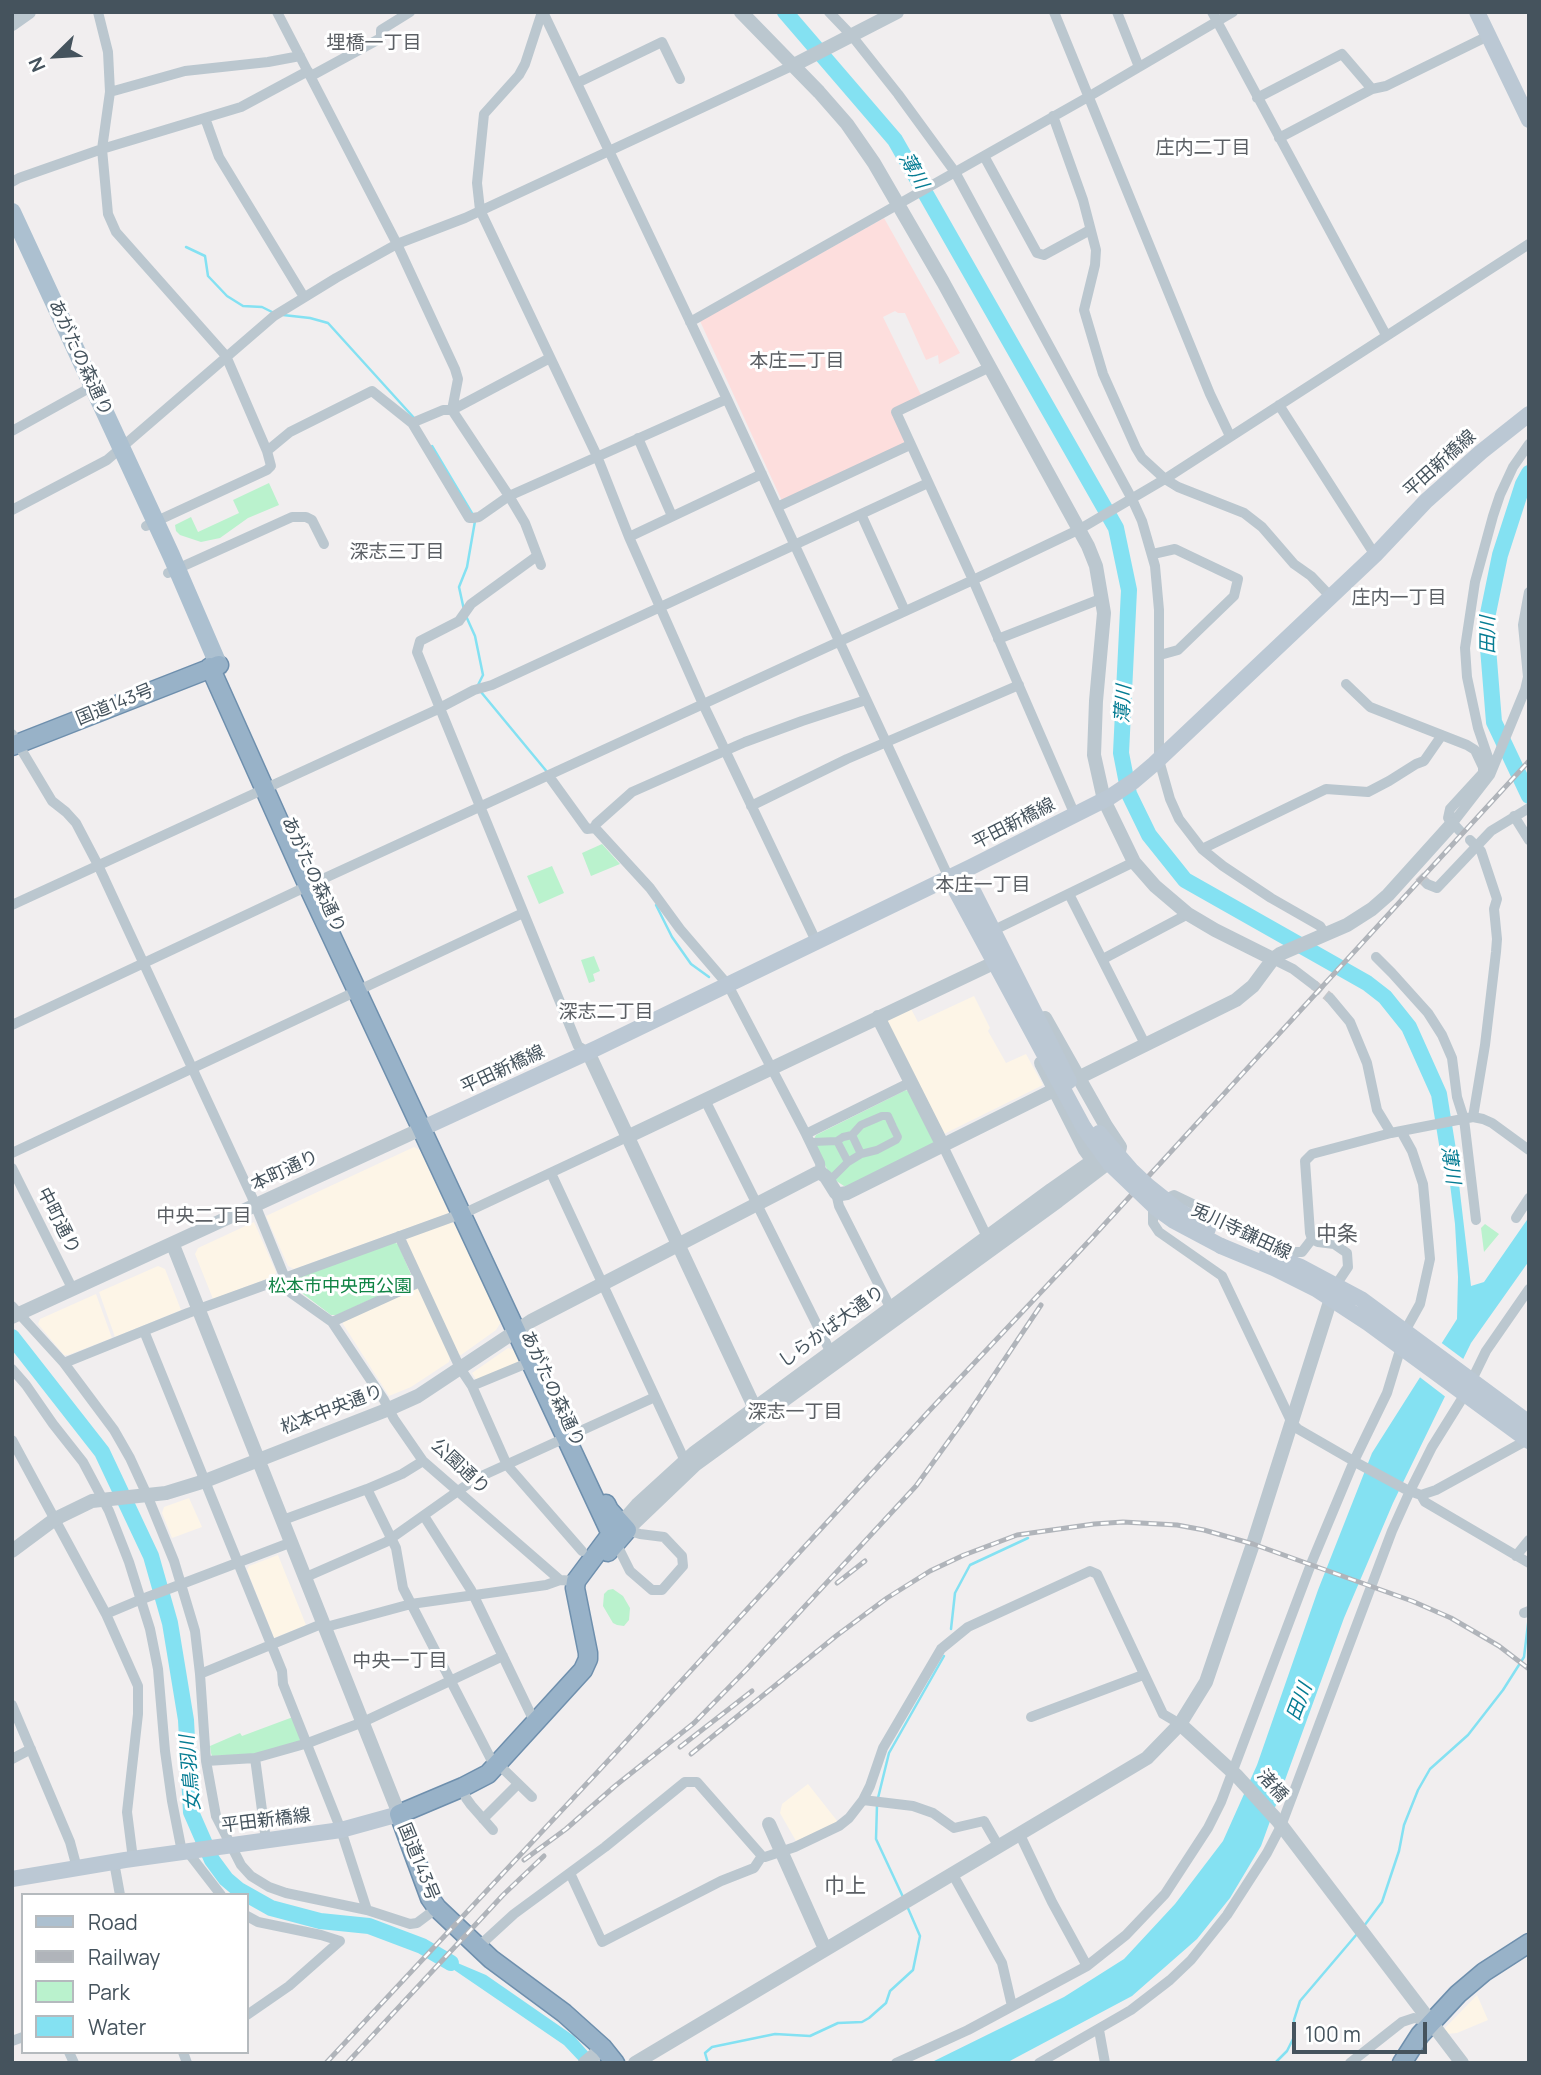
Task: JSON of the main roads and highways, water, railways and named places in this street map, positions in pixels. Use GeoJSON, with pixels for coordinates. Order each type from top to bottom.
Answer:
{"type":"FeatureCollection","features":[{"type":"Feature","properties":{"kind":"highway","name":"国道143号"},"geometry":{"type":"LineString","coordinates":[[14,741],[214,666]]}},
{"type":"Feature","properties":{"kind":"highway","name":"あがたの森通り"},"geometry":{"type":"LineString","coordinates":[[214,666],[361,989],[570,1436]]}},
{"type":"Feature","properties":{"kind":"highway","name":"あがたの森通り"},"geometry":{"type":"LineString","coordinates":[[519,1328],[530,1362],[619,1533],[573,1585]]}},
{"type":"Feature","properties":{"kind":"highway","name":"国道143号"},"geometry":{"type":"LineString","coordinates":[[573,1585],[588,1653],[587,1664],[583,1670],[496,1766],[480,1779],[399,1814],[430,1898],[437,1908],[524,1986],[564,2013],[595,2054],[615,2063]]}},
{"type":"Feature","properties":{"kind":"highway"},"geometry":{"type":"LineString","coordinates":[[1402,2063],[1431,2022],[1484,1972],[1529,1943]]}},
{"type":"Feature","properties":{"kind":"main road"},"geometry":{"type":"LineString","coordinates":[[1477,12],[1488,36],[1524,96],[1529,120]]}},
{"type":"Feature","properties":{"kind":"main road","name":"あがたの森通り"},"geometry":{"type":"LineString","coordinates":[[12,212],[214,666]]}},
{"type":"Feature","properties":{"kind":"main road","name":"あがたの森通り"},"geometry":{"type":"LineString","coordinates":[[12,237],[89,388]]}},
{"type":"Feature","properties":{"kind":"main road","name":"平田新橋線"},"geometry":{"type":"LineString","coordinates":[[426,1127],[588,1052],[956,874],[1107,799],[1135,781],[1375,555],[1426,502],[1481,452],[1529,414]]}},
{"type":"Feature","properties":{"kind":"main road","name":"兎川寺鎌田線"},"geometry":{"type":"LineString","coordinates":[[956,874],[1019,995],[1028,1000],[1088,1126],[1148,1186],[1223,1242],[1301,1268],[1466,1385],[1529,1423]]}},
{"type":"Feature","properties":{"kind":"main road","name":"兎川寺鎌田線"},"geometry":{"type":"LineString","coordinates":[[1466,1385],[1528,1440]]}},
{"type":"Feature","properties":{"kind":"main road","name":"平田新橋線"},"geometry":{"type":"LineString","coordinates":[[12,1879],[114,1861],[341,1830],[399,1814]]}},
{"type":"Feature","properties":{"kind":"water"},"geometry":{"type":"Polygon","coordinates":[[[1441,1112],[1459,1184],[1471,1286],[1484,1282],[1529,1217],[1529,1261],[1471,1343],[1393,1503],[1344,1618],[1261,1846],[1230,1898],[1197,1939],[1132,1996],[1006,2063],[930,2063],[1064,1997],[1124,1959],[1175,1904],[1223,1841],[1257,1765],[1318,1590],[1372,1453],[1457,1319],[1455,1224],[1441,1112]]]}},
{"type":"Feature","properties":{"kind":"water"},"geometry":{"type":"Polygon","coordinates":[[[422,1948],[486,1975],[574,2036],[598,2063],[581,2063],[564,2045],[422,1948]]]}},
{"type":"Feature","properties":{"kind":"waterway","name":"薄川"},"geometry":{"type":"LineString","coordinates":[[785,12],[895,140],[1116,528],[1129,590],[1121,753],[1129,794],[1149,835],[1185,880],[1367,983],[1385,997],[1409,1027],[1439,1094],[1448,1150]]}},
{"type":"Feature","properties":{"kind":"waterway"},"geometry":{"type":"LineString","coordinates":[[186,247],[205,256],[208,276],[227,296],[243,306],[262,307],[274,313]]}},
{"type":"Feature","properties":{"kind":"waterway"},"geometry":{"type":"LineString","coordinates":[[283,315],[328,323],[415,419]]}},
{"type":"Feature","properties":{"kind":"waterway"},"geometry":{"type":"LineString","coordinates":[[432,446],[473,515]]}},
{"type":"Feature","properties":{"kind":"waterway","name":"田川"},"geometry":{"type":"LineString","coordinates":[[1529,473],[1500,555],[1486,623],[1494,722],[1529,796]]}},
{"type":"Feature","properties":{"kind":"waterway"},"geometry":{"type":"LineString","coordinates":[[464,610],[459,587],[467,567],[475,521]]}},
{"type":"Feature","properties":{"kind":"waterway"},"geometry":{"type":"LineString","coordinates":[[466,616],[475,636],[483,675],[478,685]]}},
{"type":"Feature","properties":{"kind":"waterway"},"geometry":{"type":"LineString","coordinates":[[481,692],[548,773]]}},
{"type":"Feature","properties":{"kind":"waterway"},"geometry":{"type":"LineString","coordinates":[[656,905],[672,937],[691,964],[709,977]]}},
{"type":"Feature","properties":{"kind":"waterway","name":"女鳥羽川"},"geometry":{"type":"LineString","coordinates":[[12,1337],[102,1452],[151,1556],[170,1623],[186,1720],[191,1812],[212,1860],[226,1879],[244,1893]]}},
{"type":"Feature","properties":{"kind":"waterway"},"geometry":{"type":"LineString","coordinates":[[951,1629],[955,1593],[970,1565],[1028,1538]]}},
{"type":"Feature","properties":{"kind":"waterway"},"geometry":{"type":"LineString","coordinates":[[1364,1926],[1382,1902],[1399,1851],[1404,1825],[1418,1790],[1430,1769],[1468,1735],[1503,1690],[1524,1657],[1529,1616]]}},
{"type":"Feature","properties":{"kind":"waterway"},"geometry":{"type":"LineString","coordinates":[[878,1798],[889,1753],[944,1656]]}},
{"type":"Feature","properties":{"kind":"waterway"},"geometry":{"type":"LineString","coordinates":[[877,1805],[876,1839],[903,1897]]}},
{"type":"Feature","properties":{"kind":"waterway","name":"女鳥羽川"},"geometry":{"type":"LineString","coordinates":[[248,1895],[271,1908],[320,1921],[369,1926],[422,1946],[451,1963]]}},
{"type":"Feature","properties":{"kind":"waterway"},"geometry":{"type":"LineString","coordinates":[[708,2063],[705,2053],[712,2047],[775,2034],[810,2036],[838,2023],[862,2022],[869,2018],[886,2003],[890,1991],[913,1970],[920,1936],[907,1906]]}},
{"type":"Feature","properties":{"kind":"waterway"},"geometry":{"type":"LineString","coordinates":[[1275,2063],[1287,2051],[1294,2037],[1294,2020],[1300,2001],[1357,1934]]}},
{"type":"Feature","properties":{"kind":"tunnel"},"geometry":{"type":"LineString","coordinates":[[1419,876],[1427,884]]}},
{"type":"Feature","properties":{"kind":"tunnel"},"geometry":{"type":"LineString","coordinates":[[1314,985],[1330,998]]}},
{"type":"Feature","properties":{"kind":"railway"},"geometry":{"type":"LineString","coordinates":[[326,2063],[1090,1240],[1529,761]]}},
{"type":"Feature","properties":{"kind":"railway"},"geometry":{"type":"LineString","coordinates":[[524,1860],[566,1829],[694,1723],[746,1670],[916,1486],[1041,1305]]}},
{"type":"Feature","properties":{"kind":"railway"},"geometry":{"type":"LineString","coordinates":[[691,1754],[836,1636],[887,1598],[930,1571],[1017,1535],[1094,1524],[1123,1522],[1177,1525],[1253,1544],[1412,1601],[1451,1618],[1499,1646],[1529,1669]]}},
{"type":"Feature","properties":{"kind":"railway"},"geometry":{"type":"LineString","coordinates":[[837,1583],[865,1561]]}},
{"type":"Feature","properties":{"kind":"railway"},"geometry":{"type":"LineString","coordinates":[[680,1747],[752,1691]]}},
{"type":"Feature","properties":{"kind":"railway"},"geometry":{"type":"LineString","coordinates":[[347,2063],[503,1895],[544,1856]]}},
{"type":"Feature","properties":{"kind":"district","name":"埋橋一丁目"},"geometry":{"type":"Point","coordinates":[374,44]}},
{"type":"Feature","properties":{"kind":"district","name":"庄内二丁目"},"geometry":{"type":"Point","coordinates":[1203,149]}},
{"type":"Feature","properties":{"kind":"district","name":"本庄二丁目"},"geometry":{"type":"Point","coordinates":[797,362]}},
{"type":"Feature","properties":{"kind":"district","name":"深志三丁目"},"geometry":{"type":"Point","coordinates":[397,553]}},
{"type":"Feature","properties":{"kind":"district","name":"庄内一丁目"},"geometry":{"type":"Point","coordinates":[1399,599]}},
{"type":"Feature","properties":{"kind":"district","name":"本庄一丁目"},"geometry":{"type":"Point","coordinates":[983,886]}},
{"type":"Feature","properties":{"kind":"district","name":"深志二丁目"},"geometry":{"type":"Point","coordinates":[606,1013]}},
{"type":"Feature","properties":{"kind":"district","name":"中央二丁目"},"geometry":{"type":"Point","coordinates":[204,1217]}},
{"type":"Feature","properties":{"kind":"district","name":"中条"},"geometry":{"type":"Point","coordinates":[1337,1235]}},
{"type":"Feature","properties":{"kind":"district","name":"深志一丁目"},"geometry":{"type":"Point","coordinates":[795,1413]}},
{"type":"Feature","properties":{"kind":"district","name":"中央一丁目"},"geometry":{"type":"Point","coordinates":[400,1662]}},
{"type":"Feature","properties":{"kind":"district","name":"巾上"},"geometry":{"type":"Point","coordinates":[845,1887]}},
{"type":"Feature","properties":{"kind":"park label","name":"松本市中央西公園"},"geometry":{"type":"Point","coordinates":[340,1287]}}]}
